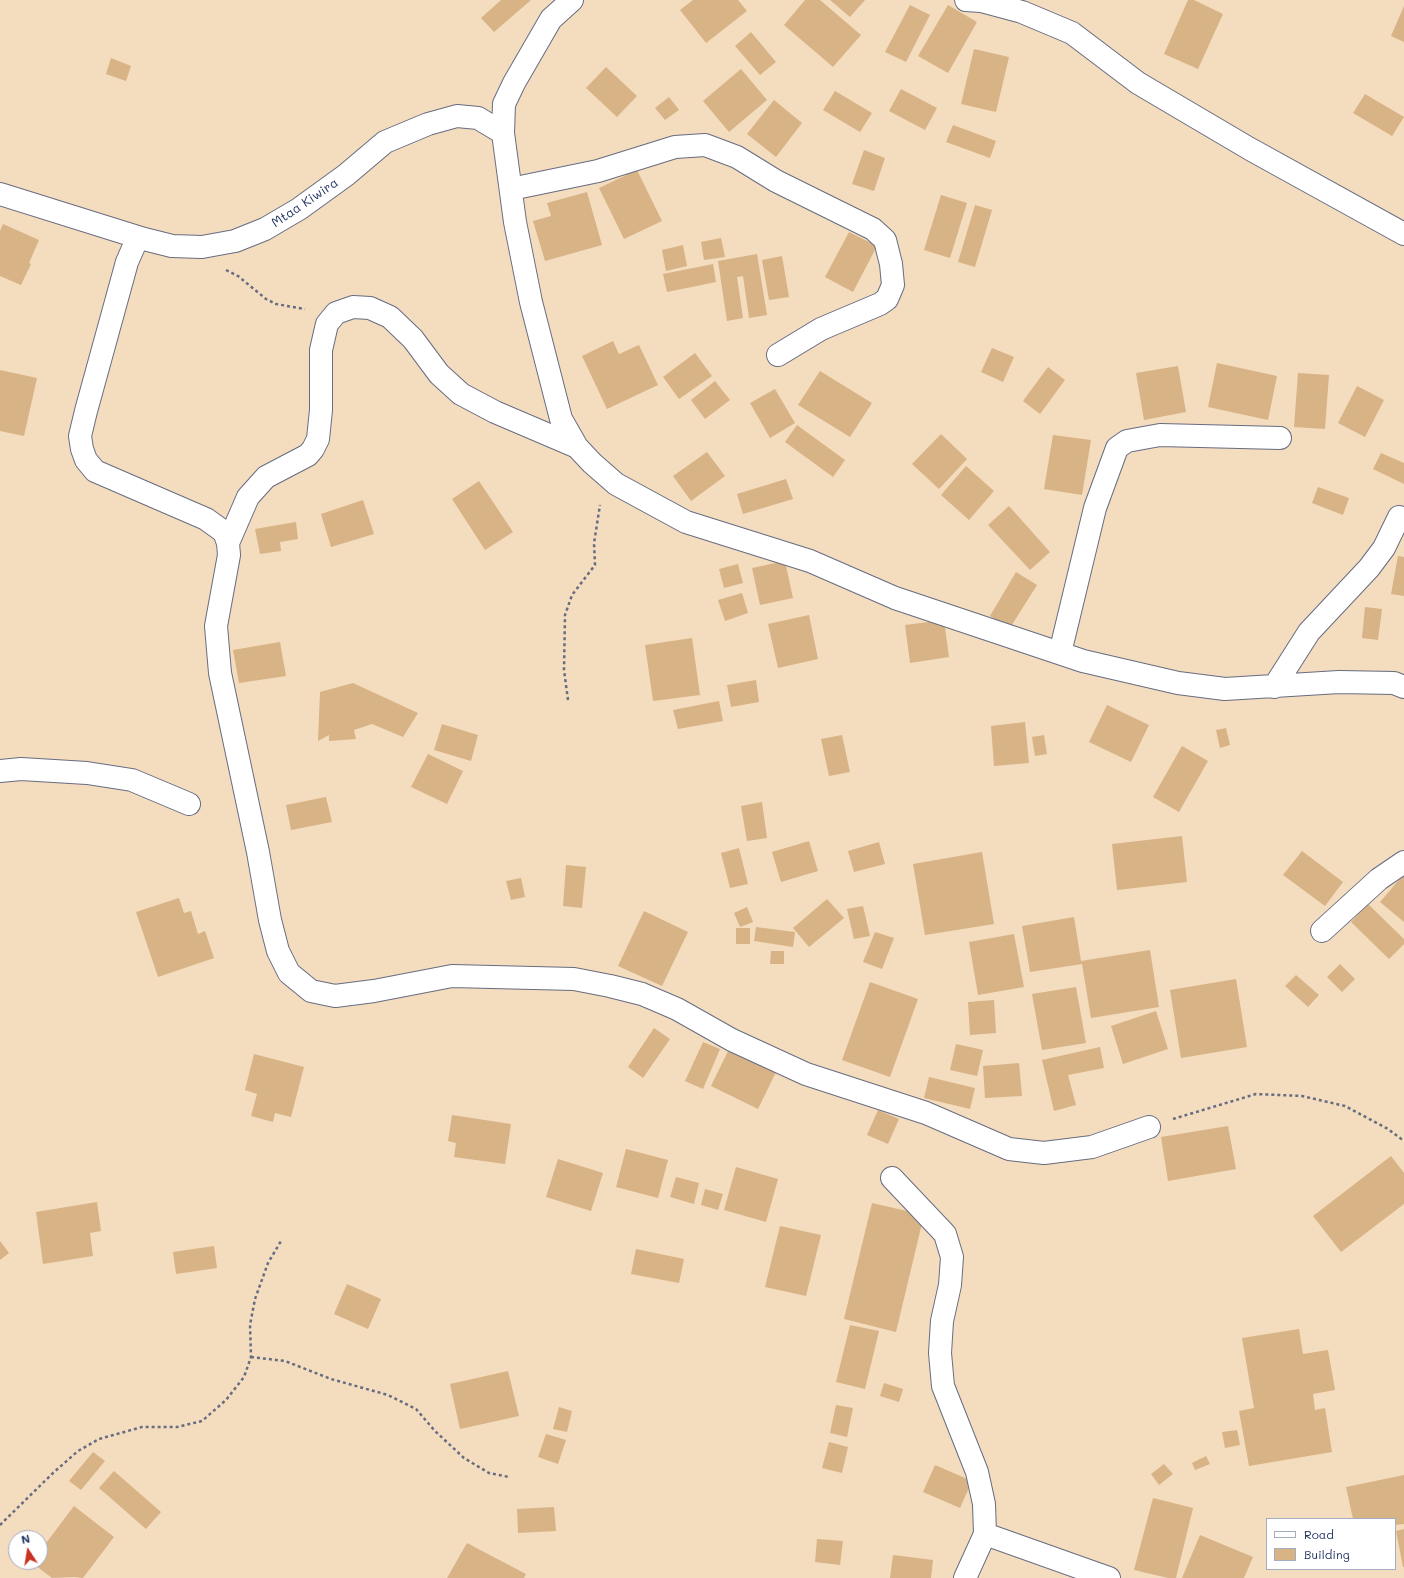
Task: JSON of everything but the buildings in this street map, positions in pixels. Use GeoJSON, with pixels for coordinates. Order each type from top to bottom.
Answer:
{"type":"FeatureCollection","features":[{"type":"Feature","properties":{"kind":"street"},"geometry":{"type":"LineString","coordinates":[[572,0],[551,19],[514,82],[504,104],[503,134],[515,222],[531,302],[561,419],[577,447],[605,475],[616,484],[686,522],[810,561],[895,598],[1083,661],[1178,683],[1225,689],[1339,682],[1394,683],[1404,687]]}},
{"type":"Feature","properties":{"kind":"street"},"geometry":{"type":"LineString","coordinates":[[966,0],[981,1],[1022,12],[1072,33],[1138,83],[1250,149],[1404,234]]}},
{"type":"Feature","properties":{"kind":"street","name":"Mtaa Kiwira"},"geometry":{"type":"LineString","coordinates":[[0,194],[172,246],[202,247],[235,241],[265,229],[299,209],[346,175],[386,142],[428,124],[456,116],[478,118],[503,134]]}},
{"type":"Feature","properties":{"kind":"street"},"geometry":{"type":"LineString","coordinates":[[511,189],[598,171],[675,146],[705,144],[737,157],[776,181],[873,228],[885,240],[891,264],[893,285],[887,299],[880,304],[821,329],[778,355]]}},
{"type":"Feature","properties":{"kind":"street"},"geometry":{"type":"LineString","coordinates":[[138,236],[127,262],[86,411],[80,436],[82,449],[86,460],[95,471],[206,519],[224,532],[228,543],[229,555],[216,626],[220,673],[278,951],[289,973],[310,991],[335,996],[374,991],[452,976],[574,979],[642,994],[677,1010],[732,1040],[806,1074],[926,1113],[1009,1149],[1044,1153],[1092,1147],[1149,1127]]}},
{"type":"Feature","properties":{"kind":"street"},"geometry":{"type":"LineString","coordinates":[[228,543],[248,497],[266,477],[308,455],[318,439],[321,410],[321,350],[326,324],[336,313],[353,307],[370,308],[390,317],[413,339],[439,374],[461,394],[495,412],[577,447]]}},
{"type":"Feature","properties":{"kind":"street"},"geometry":{"type":"LineString","coordinates":[[1060,653],[1095,508],[1117,448],[1127,441],[1160,435],[1280,438]]}},
{"type":"Feature","properties":{"kind":"street"},"geometry":{"type":"LineString","coordinates":[[1274,687],[1309,632],[1368,568],[1384,548],[1399,517]]}},
{"type":"Feature","properties":{"kind":"street"},"geometry":{"type":"LineString","coordinates":[[0,771],[21,769],[87,773],[132,780],[189,804]]}},
{"type":"Feature","properties":{"kind":"street"},"geometry":{"type":"LineString","coordinates":[[1322,931],[1379,879],[1404,862]]}},
{"type":"Feature","properties":{"kind":"street"},"geometry":{"type":"LineString","coordinates":[[892,1178],[945,1234],[952,1257],[950,1285],[942,1321],[940,1353],[943,1386],[977,1472],[984,1504],[985,1534],[965,1578]]}},
{"type":"Feature","properties":{"kind":"street"},"geometry":{"type":"LineString","coordinates":[[985,1534],[1109,1578]]}},
{"type":"Feature","properties":{"kind":"path"},"geometry":{"type":"LineString","coordinates":[[220,267],[238,276],[266,299],[276,304],[336,313]]}},
{"type":"Feature","properties":{"kind":"path"},"geometry":{"type":"LineString","coordinates":[[568,700],[564,670],[564,615],[572,595],[586,579],[595,565],[597,519],[605,475]]}},
{"type":"Feature","properties":{"kind":"path"},"geometry":{"type":"LineString","coordinates":[[1149,1127],[1256,1094],[1302,1096],[1345,1106],[1388,1130],[1404,1141]]}},
{"type":"Feature","properties":{"kind":"path"},"geometry":{"type":"LineString","coordinates":[[0,1525],[73,1456],[100,1439],[142,1427],[177,1427],[202,1421],[226,1400],[244,1377],[251,1357],[250,1325],[255,1299],[268,1263],[281,1241]]}},
{"type":"Feature","properties":{"kind":"path"},"geometry":{"type":"LineString","coordinates":[[251,1357],[285,1361],[331,1379],[388,1395],[416,1409],[435,1431],[464,1458],[489,1473],[508,1477]]}}]}
